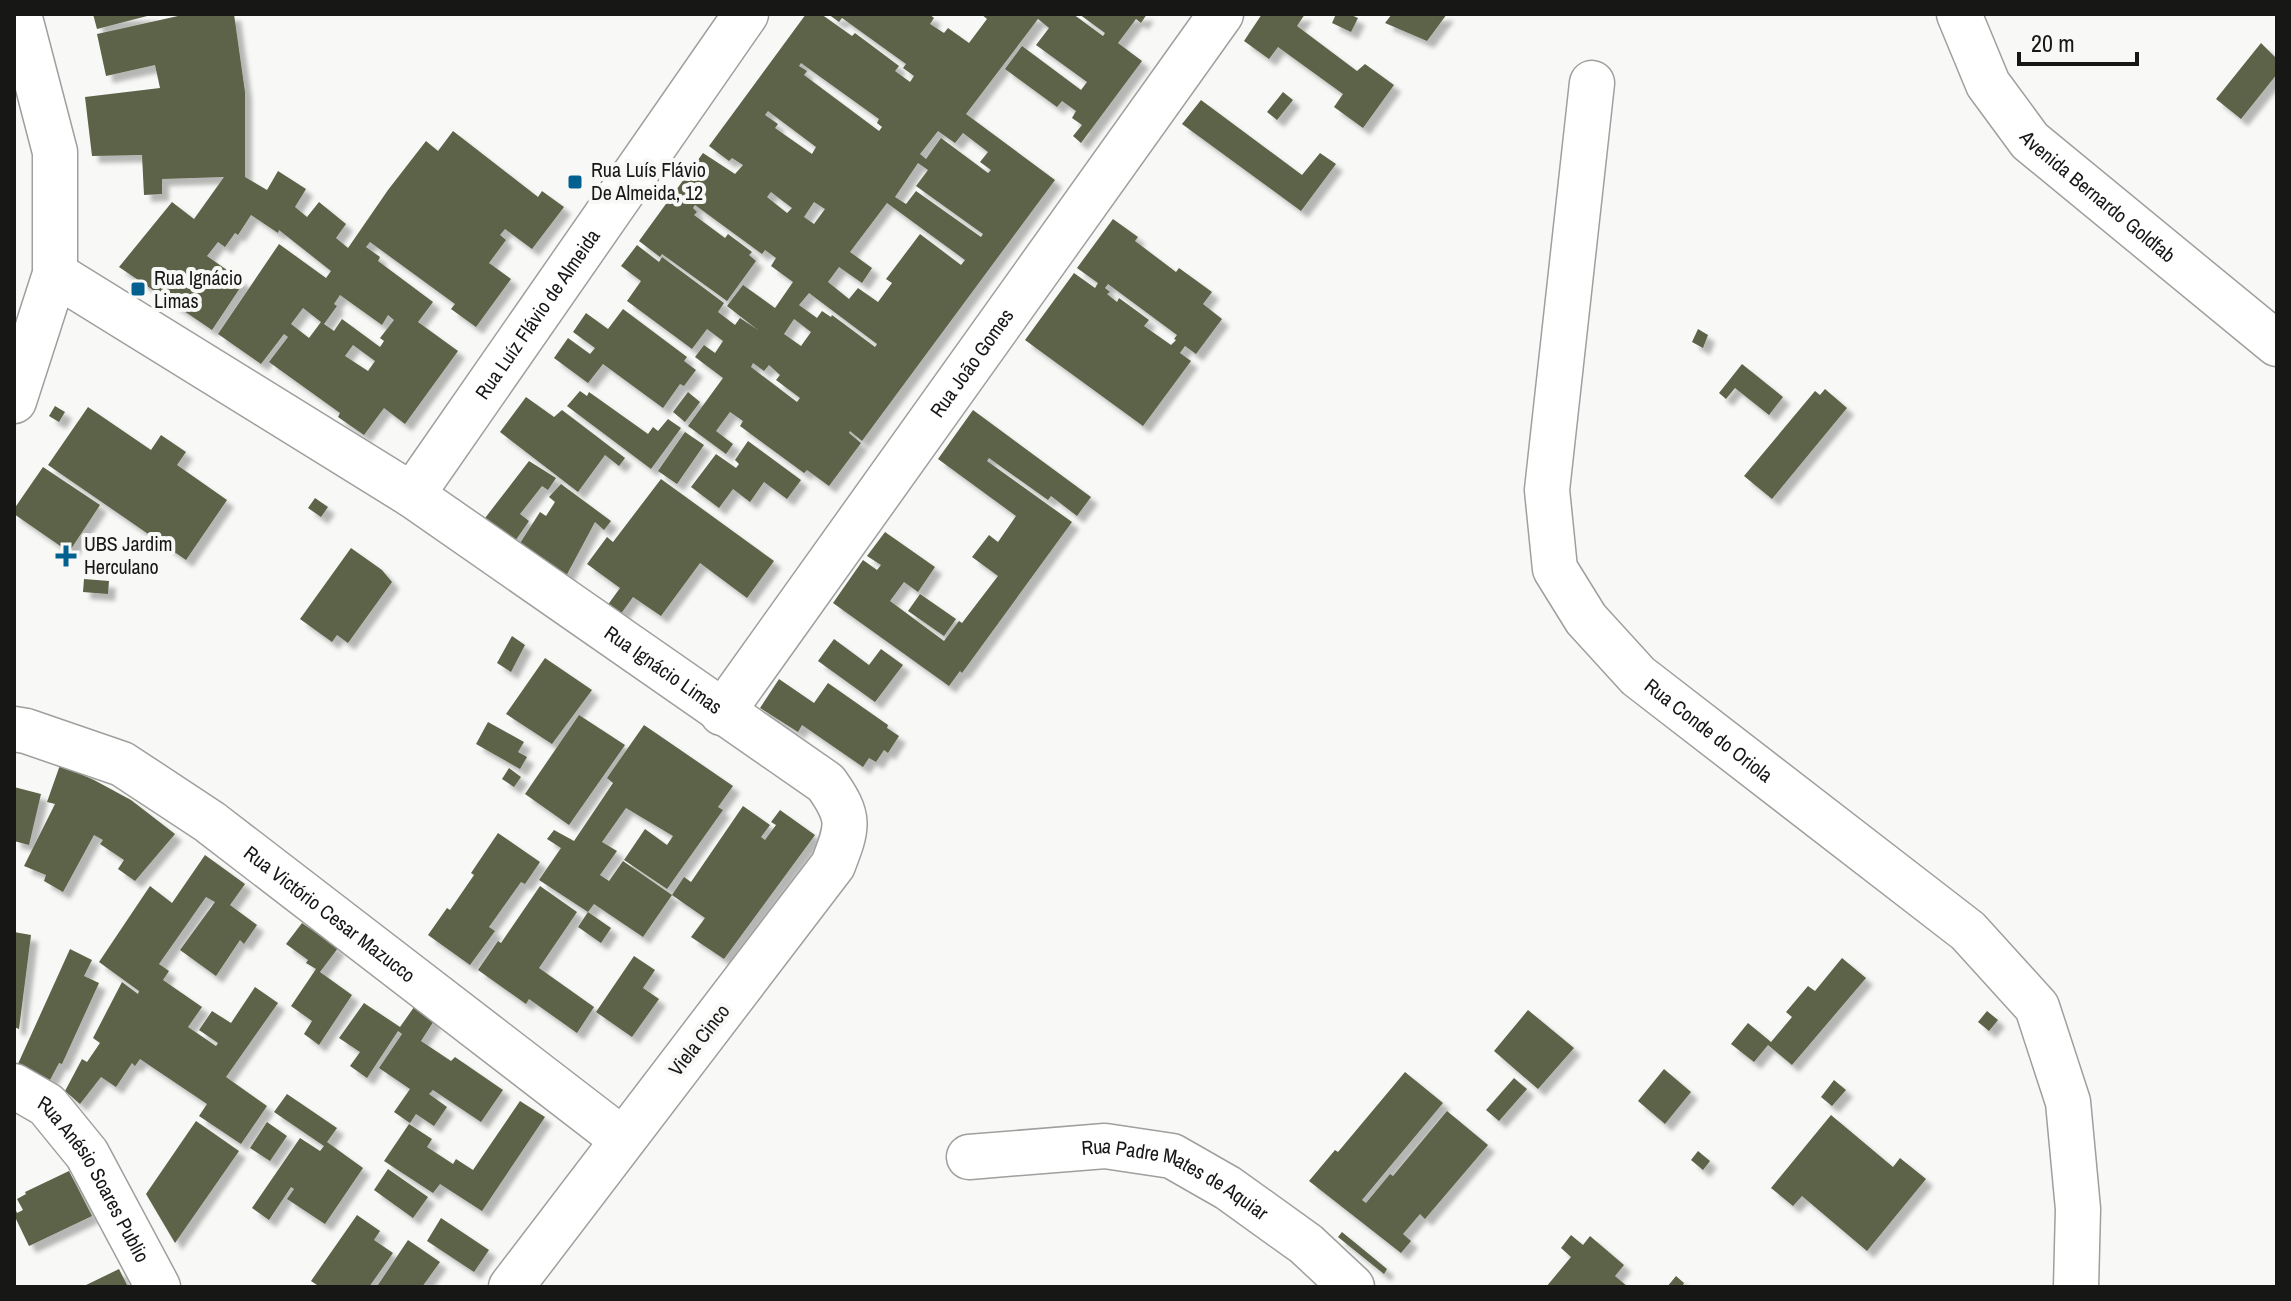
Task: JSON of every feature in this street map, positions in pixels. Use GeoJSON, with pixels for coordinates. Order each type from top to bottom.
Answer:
{"type":"FeatureCollection","features":[{"type":"Feature","properties":{"kind":"street"},"geometry":{"type":"LineString","coordinates":[[14,401],[55,274],[55,152],[19,14]]}},
{"type":"Feature","properties":{"kind":"street","name":"Rua Luíz Flávio de Almeida"},"geometry":{"type":"LineString","coordinates":[[412,495],[746,14]]}},
{"type":"Feature","properties":{"kind":"street","name":"Rua João Gomes"},"geometry":{"type":"LineString","coordinates":[[722,713],[1221,14]]}},
{"type":"Feature","properties":{"kind":"street","name":"Avenida Bernardo Goldfab"},"geometry":{"type":"LineString","coordinates":[[1959,14],[1988,84],[2030,141],[2277,344]]}},
{"type":"Feature","properties":{"kind":"street","name":"Rua Conde do Oriola"},"geometry":{"type":"LineString","coordinates":[[1592,83],[1547,490],[1555,569],[1586,619],[1638,676],[1968,931],[2037,1007],[2068,1102],[2078,1209],[2076,1287]]}},
{"type":"Feature","properties":{"kind":"street","name":"Rua Ignácio Limas"},"geometry":{"type":"LineString","coordinates":[[55,274],[412,495],[826,783]]}},
{"type":"Feature","properties":{"kind":"street","name":"Rua Victório Cesar Mazucco"},"geometry":{"type":"LineString","coordinates":[[14,729],[122,764],[210,822],[622,1139]]}},
{"type":"Feature","properties":{"kind":"street","name":"Viela Cinco"},"geometry":{"type":"LineString","coordinates":[[511,1287],[833,865],[845,832],[843,807],[826,783]]}},
{"type":"Feature","properties":{"kind":"street","name":"Rua Anésio Soares Publio"},"geometry":{"type":"LineString","coordinates":[[14,1086],[47,1105],[87,1154],[158,1287]]}},
{"type":"Feature","properties":{"kind":"street","name":"Rua Padre Mates de Aquiar"},"geometry":{"type":"LineString","coordinates":[[969,1157],[1105,1146],[1172,1156],[1228,1188],[1306,1244],[1352,1287]]}},
{"type":"Feature","properties":{"kind":"building"},"geometry":{"type":"Polygon","coordinates":[[[93,14],[151,14],[151,15],[97,29],[93,14]]]}},
{"type":"Feature","properties":{"kind":"building"},"geometry":{"type":"Polygon","coordinates":[[[187,14],[234,14],[245,92],[245,177],[267,190],[278,171],[306,189],[295,207],[307,217],[319,202],[346,224],[336,238],[348,248],[426,141],[438,151],[453,131],[538,197],[542,191],[564,207],[532,249],[505,229],[500,235],[506,240],[489,263],[511,279],[476,327],[451,309],[455,304],[370,242],[366,247],[380,257],[378,261],[433,302],[418,322],[458,351],[405,424],[384,408],[364,435],[338,417],[340,413],[269,362],[288,337],[284,334],[261,364],[218,334],[279,244],[326,278],[331,271],[279,230],[278,233],[251,215],[238,235],[235,233],[225,247],[218,242],[207,256],[244,282],[212,330],[119,267],[172,202],[194,219],[224,177],[162,179],[162,194],[144,195],[142,155],[92,156],[85,97],[160,88],[155,65],[106,76],[97,34],[187,14]],[[340,295],[334,304],[337,306],[324,324],[334,331],[342,319],[380,347],[384,341],[380,338],[394,320],[388,315],[382,325],[340,295]],[[303,308],[291,324],[309,338],[321,322],[303,308]],[[353,345],[345,356],[368,371],[375,361],[353,345]]]}},
{"type":"Feature","properties":{"kind":"building"},"geometry":{"type":"Polygon","coordinates":[[[806,14],[821,14],[852,36],[855,33],[899,66],[895,71],[910,82],[914,76],[903,68],[906,64],[842,18],[839,22],[828,14],[929,14],[934,18],[930,24],[944,33],[948,28],[969,43],[987,19],[981,14],[1073,14],[1103,36],[1105,33],[1079,14],[1147,14],[1141,23],[1136,19],[1118,43],[1142,61],[1081,143],[1073,136],[1082,125],[1072,118],[1076,111],[1062,101],[1057,107],[1005,69],[1022,46],[1081,90],[1087,82],[1036,45],[1049,28],[1038,19],[966,114],[1055,180],[862,441],[850,431],[861,443],[829,486],[807,470],[804,473],[740,426],[743,421],[730,412],[716,431],[733,444],[726,454],[688,426],[723,378],[695,357],[704,345],[715,353],[723,341],[707,329],[692,349],[627,301],[641,281],[621,266],[637,245],[659,262],[662,257],[724,303],[718,312],[735,325],[740,318],[758,330],[727,306],[743,285],[775,308],[793,282],[771,266],[776,258],[765,250],[762,254],[695,205],[693,208],[697,212],[694,215],[725,238],[728,234],[752,252],[749,255],[756,261],[727,301],[639,241],[703,153],[735,174],[743,165],[732,158],[729,161],[709,146],[806,14]],[[801,63],[799,66],[807,71],[804,75],[879,131],[882,127],[877,123],[879,119],[801,63]],[[768,111],[765,115],[778,124],[775,128],[812,154],[816,147],[768,111]],[[938,131],[920,154],[926,159],[941,138],[988,173],[991,170],[980,162],[988,152],[963,133],[955,143],[938,131]],[[918,163],[895,197],[906,204],[916,191],[981,237],[983,234],[916,186],[928,170],[918,163]],[[771,192],[767,197],[787,213],[792,208],[771,192]],[[814,202],[804,217],[814,224],[825,209],[814,202]],[[887,203],[850,252],[872,268],[862,283],[839,267],[828,282],[849,299],[858,288],[878,302],[892,283],[886,279],[920,234],[961,265],[965,260],[887,203]],[[809,293],[799,305],[817,318],[822,311],[832,315],[875,347],[877,344],[809,293]],[[794,319],[784,334],[801,346],[811,332],[794,319]],[[753,363],[751,367],[797,402],[800,398],[776,380],[780,375],[769,365],[764,371],[753,363]]]}},
{"type":"Feature","properties":{"kind":"building"},"geometry":{"type":"Polygon","coordinates":[[[1262,14],[1305,14],[1297,26],[1357,71],[1365,64],[1394,85],[1363,128],[1334,107],[1343,94],[1278,47],[1269,59],[1244,41],[1262,14]]]}},
{"type":"Feature","properties":{"kind":"building"},"geometry":{"type":"Polygon","coordinates":[[[1336,14],[1358,18],[1351,32],[1332,23],[1336,14]]]}},
{"type":"Feature","properties":{"kind":"building"},"geometry":{"type":"Polygon","coordinates":[[[1392,14],[1447,14],[1427,41],[1385,23],[1392,14]]]}},
{"type":"Feature","properties":{"kind":"building"},"geometry":{"type":"Polygon","coordinates":[[[2261,43],[2277,59],[2277,74],[2241,119],[2216,99],[2261,43]]]}},
{"type":"Feature","properties":{"kind":"building"},"geometry":{"type":"Polygon","coordinates":[[[1283,92],[1293,100],[1277,120],[1267,112],[1283,92]]]}},
{"type":"Feature","properties":{"kind":"building"},"geometry":{"type":"Polygon","coordinates":[[[1201,100],[1302,175],[1320,153],[1336,164],[1301,211],[1182,124],[1201,100]]]}},
{"type":"Feature","properties":{"kind":"building"},"geometry":{"type":"Polygon","coordinates":[[[1113,219],[1138,237],[1135,241],[1176,272],[1179,268],[1212,292],[1203,304],[1222,319],[1196,354],[1185,346],[1180,353],[1191,361],[1143,426],[1025,340],[1074,273],[1095,288],[1098,283],[1077,268],[1113,219]],[[1108,284],[1105,288],[1117,302],[1119,298],[1149,320],[1144,326],[1171,345],[1177,335],[1108,284]]]}},
{"type":"Feature","properties":{"kind":"building"},"geometry":{"type":"Polygon","coordinates":[[[623,309],[687,357],[684,361],[696,370],[684,386],[680,384],[663,408],[603,364],[588,383],[554,358],[568,338],[590,354],[595,348],[573,332],[586,313],[608,329],[623,309]]]}},
{"type":"Feature","properties":{"kind":"building"},"geometry":{"type":"Polygon","coordinates":[[[1698,329],[1708,335],[1703,348],[1692,342],[1698,329]]]}},
{"type":"Feature","properties":{"kind":"building"},"geometry":{"type":"Polygon","coordinates":[[[1742,364],[1783,397],[1769,415],[1735,388],[1726,399],[1719,393],[1742,364]]]}},
{"type":"Feature","properties":{"kind":"building"},"geometry":{"type":"Polygon","coordinates":[[[1825,389],[1847,408],[1772,499],[1744,476],[1815,391],[1820,395],[1825,389]]]}},
{"type":"Feature","properties":{"kind":"building"},"geometry":{"type":"Polygon","coordinates":[[[580,391],[587,396],[589,392],[648,434],[653,427],[658,431],[668,419],[681,428],[651,469],[567,406],[580,391]]]}},
{"type":"Feature","properties":{"kind":"building"},"geometry":{"type":"Polygon","coordinates":[[[688,392],[700,402],[685,422],[673,412],[688,392]]]}},
{"type":"Feature","properties":{"kind":"building"},"geometry":{"type":"Polygon","coordinates":[[[526,397],[554,417],[562,410],[625,458],[619,466],[605,455],[578,492],[500,432],[526,397]]]}},
{"type":"Feature","properties":{"kind":"building"},"geometry":{"type":"Polygon","coordinates":[[[55,406],[65,412],[59,422],[49,416],[55,406]]]}},
{"type":"Feature","properties":{"kind":"building"},"geometry":{"type":"Polygon","coordinates":[[[88,407],[151,450],[161,435],[186,452],[177,465],[227,500],[186,560],[48,465],[88,407]]]}},
{"type":"Feature","properties":{"kind":"building"},"geometry":{"type":"Polygon","coordinates":[[[973,410],[1091,497],[1077,516],[1051,496],[1048,500],[989,458],[987,461],[1072,522],[962,673],[960,671],[949,686],[833,603],[863,560],[877,570],[881,565],[867,556],[885,532],[935,567],[918,592],[904,582],[890,601],[944,641],[998,576],[972,557],[989,535],[998,542],[1016,516],[938,459],[973,410]]]}},
{"type":"Feature","properties":{"kind":"building"},"geometry":{"type":"Polygon","coordinates":[[[685,432],[704,445],[677,484],[658,471],[685,432]]]}},
{"type":"Feature","properties":{"kind":"building"},"geometry":{"type":"Polygon","coordinates":[[[748,441],[801,480],[787,499],[764,482],[750,502],[733,489],[719,508],[691,487],[716,454],[736,468],[739,464],[735,460],[748,441]]]}},
{"type":"Feature","properties":{"kind":"building"},"geometry":{"type":"Polygon","coordinates":[[[529,461],[556,478],[548,490],[542,486],[520,514],[529,521],[513,544],[482,522],[529,461]]]}},
{"type":"Feature","properties":{"kind":"building"},"geometry":{"type":"Polygon","coordinates":[[[43,467],[100,505],[69,552],[14,514],[14,509],[43,467]]]}},
{"type":"Feature","properties":{"kind":"building"},"geometry":{"type":"Polygon","coordinates":[[[661,479],[774,561],[747,598],[700,563],[661,616],[633,597],[620,615],[607,606],[620,588],[587,564],[607,537],[613,542],[661,479]]]}},
{"type":"Feature","properties":{"kind":"building"},"geometry":{"type":"Polygon","coordinates":[[[561,484],[611,521],[604,530],[595,522],[565,578],[517,548],[540,512],[546,516],[555,502],[549,497],[561,484]]]}},
{"type":"Feature","properties":{"kind":"building"},"geometry":{"type":"Polygon","coordinates":[[[315,498],[328,507],[321,517],[308,508],[315,498]]]}},
{"type":"Feature","properties":{"kind":"building"},"geometry":{"type":"Polygon","coordinates":[[[351,548],[382,570],[392,582],[348,643],[337,635],[332,642],[300,619],[351,548]]]}},
{"type":"Feature","properties":{"kind":"building"},"geometry":{"type":"Polygon","coordinates":[[[84,579],[109,581],[108,594],[83,592],[84,579]]]}},
{"type":"Feature","properties":{"kind":"building"},"geometry":{"type":"Polygon","coordinates":[[[920,594],[956,619],[944,636],[908,611],[920,594]]]}},
{"type":"Feature","properties":{"kind":"building"},"geometry":{"type":"Polygon","coordinates":[[[512,636],[525,645],[511,672],[497,663],[512,636]]]}},
{"type":"Feature","properties":{"kind":"building"},"geometry":{"type":"Polygon","coordinates":[[[834,639],[869,665],[881,649],[903,665],[875,702],[818,661],[834,639]]]}},
{"type":"Feature","properties":{"kind":"building"},"geometry":{"type":"Polygon","coordinates":[[[545,658],[592,690],[552,744],[506,714],[545,658]]]}},
{"type":"Feature","properties":{"kind":"building"},"geometry":{"type":"Polygon","coordinates":[[[779,679],[814,703],[828,683],[899,736],[888,753],[884,750],[876,762],[869,758],[863,767],[802,725],[798,732],[760,708],[779,679]]]}},
{"type":"Feature","properties":{"kind":"building"},"geometry":{"type":"Polygon","coordinates":[[[579,715],[625,745],[569,825],[525,794],[579,715]]]}},
{"type":"Feature","properties":{"kind":"building"},"geometry":{"type":"Polygon","coordinates":[[[488,722],[524,742],[518,752],[527,757],[520,769],[476,744],[488,722]]]}},
{"type":"Feature","properties":{"kind":"building"},"geometry":{"type":"Polygon","coordinates":[[[644,725],[733,786],[718,807],[723,810],[667,889],[624,860],[645,829],[667,845],[673,836],[626,808],[602,842],[617,851],[600,875],[609,881],[623,861],[672,895],[643,937],[594,904],[588,912],[539,880],[561,848],[547,839],[554,830],[574,841],[613,783],[607,778],[644,725]]]}},
{"type":"Feature","properties":{"kind":"building"},"geometry":{"type":"Polygon","coordinates":[[[60,765],[131,800],[175,834],[135,881],[118,869],[124,860],[100,844],[103,840],[94,835],[63,892],[44,881],[46,875],[24,866],[55,804],[47,802],[60,765]]]}},
{"type":"Feature","properties":{"kind":"building"},"geometry":{"type":"Polygon","coordinates":[[[509,768],[521,777],[514,787],[502,779],[509,768]]]}},
{"type":"Feature","properties":{"kind":"building"},"geometry":{"type":"Polygon","coordinates":[[[14,787],[41,794],[29,845],[14,841],[14,787]]]}},
{"type":"Feature","properties":{"kind":"building"},"geometry":{"type":"Polygon","coordinates":[[[743,806],[770,825],[761,837],[765,840],[776,825],[771,822],[780,810],[815,835],[724,959],[691,937],[705,918],[672,895],[684,877],[691,882],[743,806]]]}},
{"type":"Feature","properties":{"kind":"building"},"geometry":{"type":"Polygon","coordinates":[[[498,833],[540,862],[525,884],[521,882],[489,927],[495,931],[470,965],[428,935],[447,908],[450,910],[498,833]]]}},
{"type":"Feature","properties":{"kind":"building"},"geometry":{"type":"Polygon","coordinates":[[[205,855],[245,884],[230,905],[257,925],[244,944],[240,940],[216,976],[180,950],[215,902],[206,897],[159,964],[169,971],[163,980],[202,1007],[188,1027],[216,1046],[218,1043],[199,1030],[212,1011],[231,1023],[255,987],[278,1003],[226,1077],[267,1106],[241,1144],[199,1116],[207,1104],[140,1059],[135,1066],[132,1063],[116,1087],[101,1077],[80,1104],[65,1091],[82,1059],[87,1062],[100,1043],[93,1038],[122,982],[138,994],[139,991],[99,962],[150,886],[172,903],[205,855]]]}},
{"type":"Feature","properties":{"kind":"building"},"geometry":{"type":"Polygon","coordinates":[[[540,886],[577,912],[539,968],[594,1007],[577,1033],[529,999],[526,1004],[478,970],[498,941],[501,943],[540,886]]]}},
{"type":"Feature","properties":{"kind":"building"},"geometry":{"type":"Polygon","coordinates":[[[588,912],[611,928],[601,943],[578,927],[588,912]]]}},
{"type":"Feature","properties":{"kind":"building"},"geometry":{"type":"Polygon","coordinates":[[[302,923],[338,948],[320,972],[352,995],[319,1045],[304,1034],[312,1021],[291,1006],[316,969],[286,944],[302,923]]]}},
{"type":"Feature","properties":{"kind":"building"},"geometry":{"type":"Polygon","coordinates":[[[14,932],[31,935],[19,1029],[14,1027],[14,932]]]}},
{"type":"Feature","properties":{"kind":"building"},"geometry":{"type":"Polygon","coordinates":[[[70,949],[92,960],[84,976],[99,983],[62,1064],[59,1063],[50,1080],[17,1066],[70,949]]]}},
{"type":"Feature","properties":{"kind":"building"},"geometry":{"type":"Polygon","coordinates":[[[634,956],[655,970],[643,988],[659,999],[632,1037],[596,1012],[634,956]]]}},
{"type":"Feature","properties":{"kind":"building"},"geometry":{"type":"Polygon","coordinates":[[[1842,958],[1866,978],[1792,1065],[1768,1045],[1754,1062],[1731,1044],[1748,1023],[1771,1042],[1792,1017],[1786,1012],[1808,986],[1815,991],[1842,958]]]}},
{"type":"Feature","properties":{"kind":"building"},"geometry":{"type":"Polygon","coordinates":[[[419,1000],[439,1013],[421,1041],[451,1061],[455,1057],[503,1090],[481,1122],[433,1090],[429,1094],[447,1107],[434,1126],[416,1114],[410,1123],[394,1112],[410,1089],[379,1068],[402,1034],[398,1031],[367,1078],[350,1066],[360,1052],[339,1038],[364,1003],[400,1027],[419,1000]]]}},
{"type":"Feature","properties":{"kind":"building"},"geometry":{"type":"Polygon","coordinates":[[[1528,1010],[1574,1048],[1538,1089],[1494,1051],[1528,1010]]]}},
{"type":"Feature","properties":{"kind":"building"},"geometry":{"type":"Polygon","coordinates":[[[1987,1011],[1998,1020],[1989,1031],[1978,1022],[1987,1011]]]}},
{"type":"Feature","properties":{"kind":"building"},"geometry":{"type":"Polygon","coordinates":[[[1664,1069],[1691,1092],[1665,1124],[1638,1101],[1664,1069]]]}},
{"type":"Feature","properties":{"kind":"building"},"geometry":{"type":"Polygon","coordinates":[[[1405,1072],[1443,1103],[1362,1200],[1366,1203],[1390,1174],[1393,1176],[1447,1111],[1488,1145],[1425,1219],[1420,1214],[1403,1234],[1411,1241],[1401,1253],[1309,1181],[1335,1150],[1338,1152],[1405,1072]]]}},
{"type":"Feature","properties":{"kind":"building"},"geometry":{"type":"Polygon","coordinates":[[[1514,1078],[1527,1089],[1499,1121],[1486,1110],[1514,1078]]]}},
{"type":"Feature","properties":{"kind":"building"},"geometry":{"type":"Polygon","coordinates":[[[1834,1080],[1846,1090],[1832,1106],[1821,1097],[1834,1080]]]}},
{"type":"Feature","properties":{"kind":"building"},"geometry":{"type":"Polygon","coordinates":[[[287,1094],[337,1128],[327,1142],[363,1168],[325,1224],[287,1199],[294,1189],[291,1187],[269,1220],[252,1208],[300,1138],[320,1151],[324,1146],[274,1112],[287,1094]]]}},
{"type":"Feature","properties":{"kind":"building"},"geometry":{"type":"Polygon","coordinates":[[[520,1101],[545,1117],[482,1211],[440,1184],[433,1193],[384,1161],[409,1124],[432,1139],[427,1147],[453,1164],[456,1159],[473,1170],[520,1101]]]}},
{"type":"Feature","properties":{"kind":"building"},"geometry":{"type":"Polygon","coordinates":[[[1831,1115],[1893,1167],[1900,1158],[1926,1179],[1867,1251],[1802,1196],[1793,1206],[1771,1188],[1831,1115]]]}},
{"type":"Feature","properties":{"kind":"building"},"geometry":{"type":"Polygon","coordinates":[[[196,1121],[239,1151],[175,1243],[146,1194],[196,1121]]]}},
{"type":"Feature","properties":{"kind":"building"},"geometry":{"type":"Polygon","coordinates":[[[267,1122],[287,1136],[270,1161],[250,1148],[267,1122]]]}},
{"type":"Feature","properties":{"kind":"building"},"geometry":{"type":"Polygon","coordinates":[[[1698,1151],[1710,1161],[1703,1170],[1691,1160],[1698,1151]]]}},
{"type":"Feature","properties":{"kind":"building"},"geometry":{"type":"Polygon","coordinates":[[[388,1169],[428,1197],[413,1218],[374,1190],[388,1169]]]}},
{"type":"Feature","properties":{"kind":"building"},"geometry":{"type":"Polygon","coordinates":[[[69,1171],[92,1216],[29,1246],[14,1220],[14,1206],[17,1213],[23,1210],[17,1199],[69,1171]]]}},
{"type":"Feature","properties":{"kind":"building"},"geometry":{"type":"Polygon","coordinates":[[[357,1215],[380,1231],[374,1240],[393,1253],[369,1287],[320,1287],[311,1281],[357,1215]]]}},
{"type":"Feature","properties":{"kind":"building"},"geometry":{"type":"Polygon","coordinates":[[[441,1218],[489,1250],[474,1272],[427,1241],[441,1218]]]}},
{"type":"Feature","properties":{"kind":"building"},"geometry":{"type":"Polygon","coordinates":[[[1342,1232],[1387,1269],[1384,1274],[1338,1237],[1342,1232]]]}},
{"type":"Feature","properties":{"kind":"building"},"geometry":{"type":"Polygon","coordinates":[[[1571,1235],[1583,1245],[1590,1236],[1624,1265],[1615,1276],[1628,1287],[1546,1287],[1571,1257],[1561,1248],[1571,1235]]]}},
{"type":"Feature","properties":{"kind":"building"},"geometry":{"type":"Polygon","coordinates":[[[408,1240],[440,1262],[422,1287],[380,1287],[378,1285],[408,1240]]]}},
{"type":"Feature","properties":{"kind":"building"},"geometry":{"type":"Polygon","coordinates":[[[119,1269],[128,1287],[82,1287],[119,1269]]]}},
{"type":"Feature","properties":{"kind":"building"},"geometry":{"type":"Polygon","coordinates":[[[1676,1276],[1684,1283],[1682,1287],[1667,1287],[1676,1276]]]}},
{"type":"Feature","properties":{"kind":"place","name":"Rua Luís Flávio De Almeida, 12"},"geometry":{"type":"Point","coordinates":[575,182]}},
{"type":"Feature","properties":{"kind":"place","name":"Rua Ignácio Limas"},"geometry":{"type":"Point","coordinates":[138,289]}},
{"type":"Feature","properties":{"kind":"place","name":"UBS Jardim Herculano"},"geometry":{"type":"Point","coordinates":[66,556]}}]}
